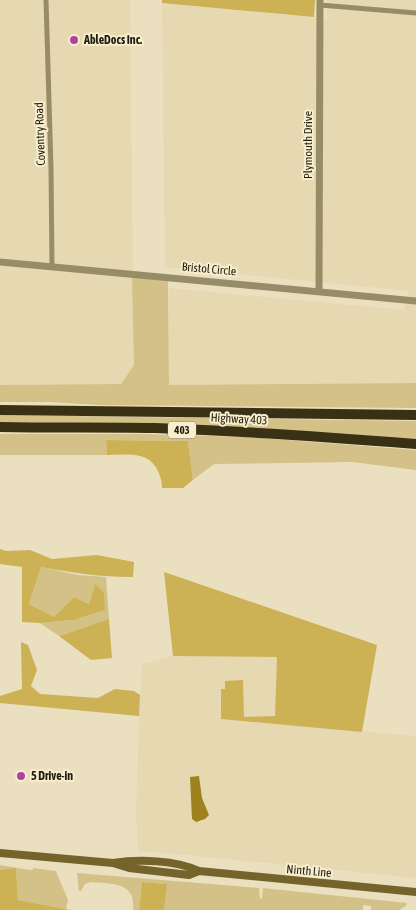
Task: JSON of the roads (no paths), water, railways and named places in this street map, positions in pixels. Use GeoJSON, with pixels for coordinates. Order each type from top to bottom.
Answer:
{"type":"FeatureCollection","features":[{"type":"Feature","properties":{"kind":"highway","name":"Highway 403"},"geometry":{"type":"LineString","coordinates":[[0,410],[416,415]]}},
{"type":"Feature","properties":{"kind":"highway","name":"Highway 403"},"geometry":{"type":"LineString","coordinates":[[0,427],[209,430],[327,436],[416,444]]}},
{"type":"Feature","properties":{"kind":"main road","name":"Ninth Line"},"geometry":{"type":"LineString","coordinates":[[0,853],[112,863],[129,868],[189,875],[199,871],[416,892]]}},
{"type":"Feature","properties":{"kind":"street","name":"Coventry Road"},"geometry":{"type":"LineString","coordinates":[[46,0],[52,266]]}},
{"type":"Feature","properties":{"kind":"street"},"geometry":{"type":"LineString","coordinates":[[320,2],[416,14]]}},
{"type":"Feature","properties":{"kind":"street","name":"Plymouth Drive"},"geometry":{"type":"LineString","coordinates":[[319,291],[320,2]]}},
{"type":"Feature","properties":{"kind":"street","name":"Bristol Circle"},"geometry":{"type":"LineString","coordinates":[[0,262],[416,301]]}},
{"type":"Feature","properties":{"kind":"place","name":"AbleDocs Inc."},"geometry":{"type":"Point","coordinates":[74,40]}},
{"type":"Feature","properties":{"kind":"place","name":"5 Drive-in"},"geometry":{"type":"Point","coordinates":[21,776]}}]}
